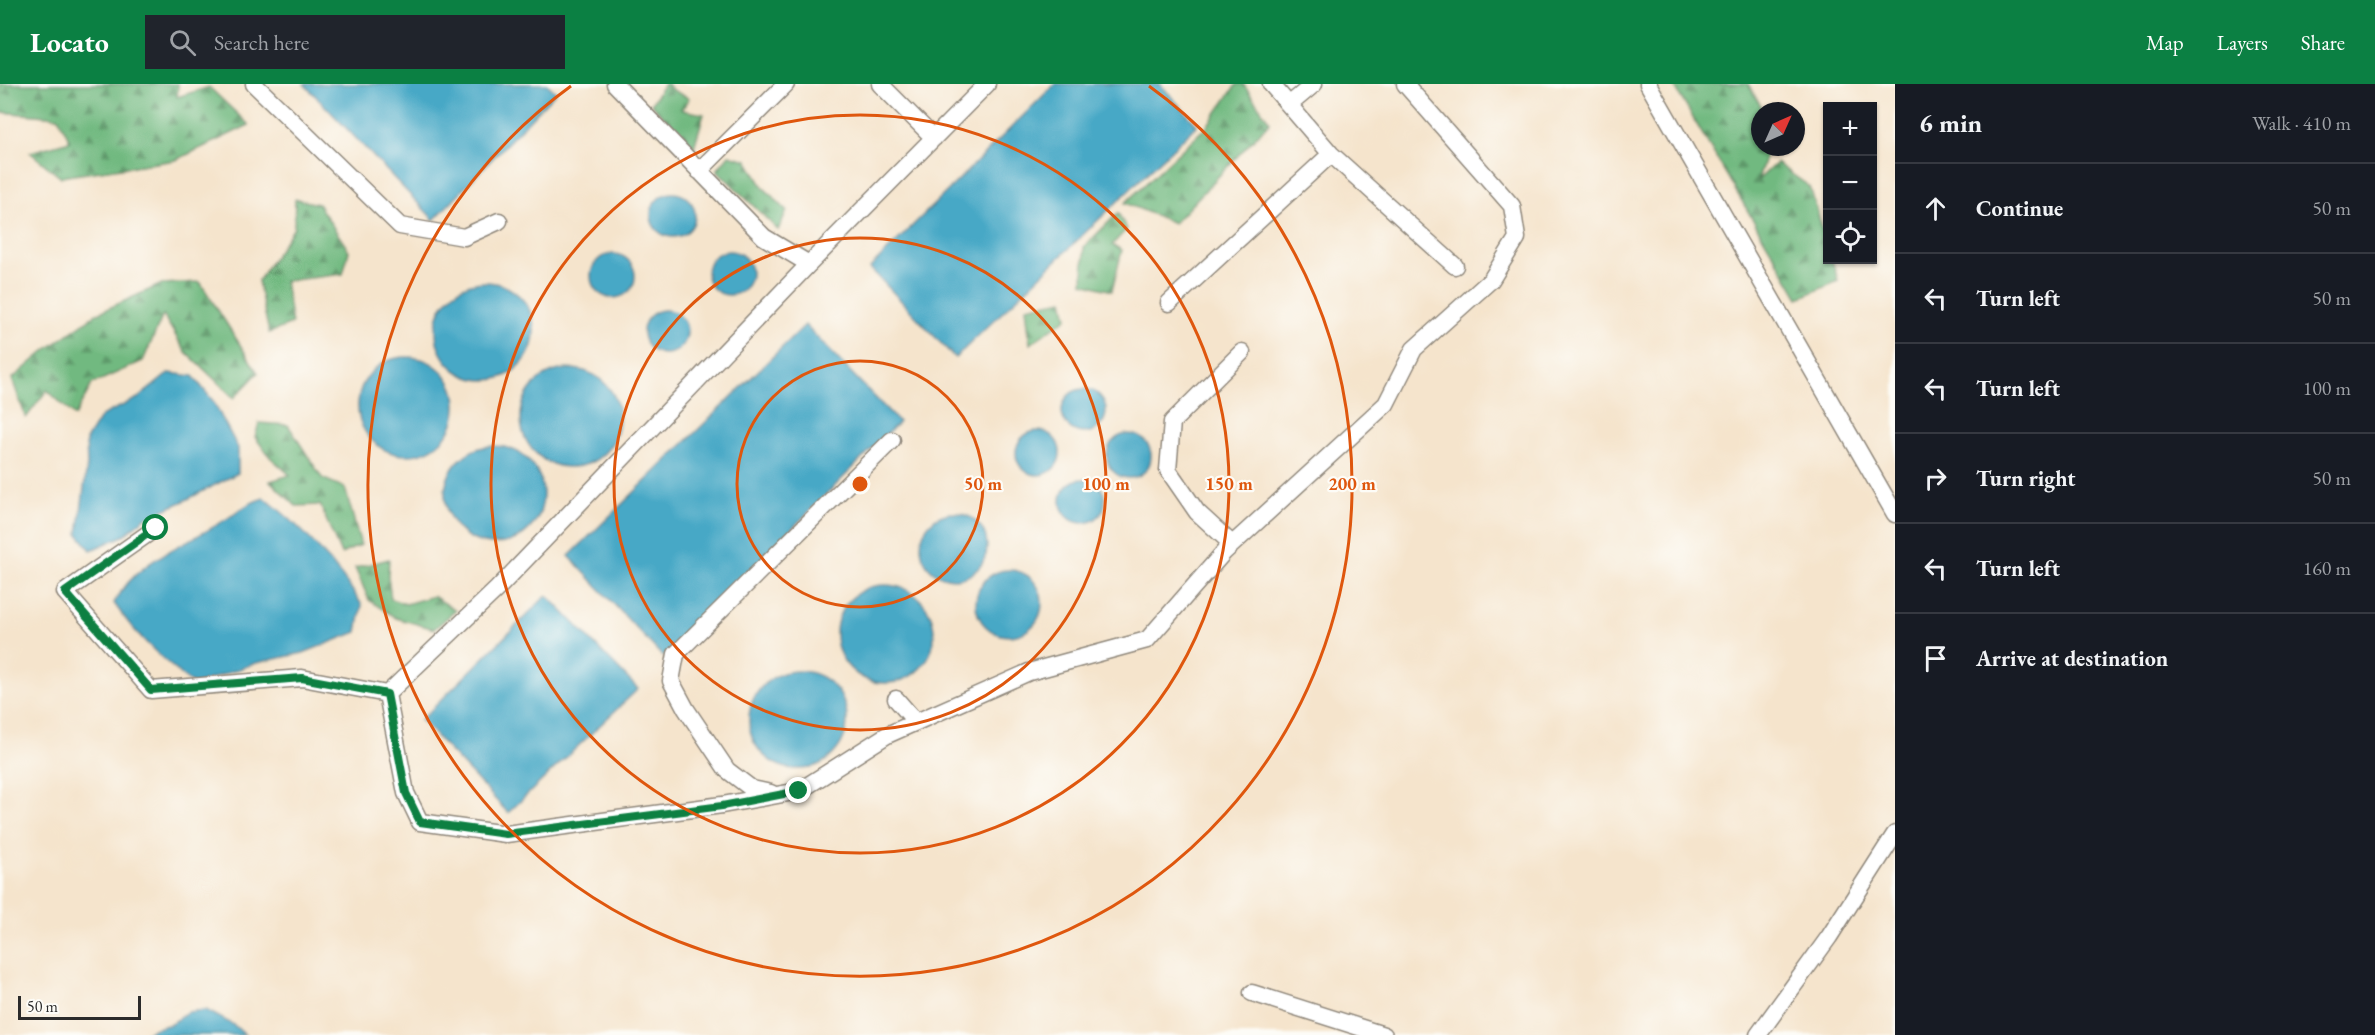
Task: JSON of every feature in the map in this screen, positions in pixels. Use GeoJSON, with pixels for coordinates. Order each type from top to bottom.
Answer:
{"type":"FeatureCollection","features":[{"type":"Feature","properties":{"kind":"street"},"geometry":{"type":"LineString","coordinates":[[254,84],[400,226],[464,237],[499,221]]}},
{"type":"Feature","properties":{"kind":"street"},"geometry":{"type":"LineString","coordinates":[[615,84],[764,237],[809,264]]}},
{"type":"Feature","properties":{"kind":"street"},"geometry":{"type":"LineString","coordinates":[[699,171],[786,84]]}},
{"type":"Feature","properties":{"kind":"street"},"geometry":{"type":"LineString","coordinates":[[880,84],[934,138]]}},
{"type":"Feature","properties":{"kind":"street"},"geometry":{"type":"LineString","coordinates":[[387,694],[497,589],[809,264],[987,84]]}},
{"type":"Feature","properties":{"kind":"street"},"geometry":{"type":"LineString","coordinates":[[1271,84],[1331,154],[1455,266]]}},
{"type":"Feature","properties":{"kind":"street"},"geometry":{"type":"LineString","coordinates":[[1289,105],[1314,84]]}},
{"type":"Feature","properties":{"kind":"street"},"geometry":{"type":"LineString","coordinates":[[387,694],[406,793],[420,822],[506,834],[722,806],[799,791],[887,735],[1029,672],[1147,640],[1232,544],[1386,404],[1414,349],[1491,280],[1517,238],[1512,206],[1405,84]]}},
{"type":"Feature","properties":{"kind":"street"},"geometry":{"type":"LineString","coordinates":[[1648,84],[1895,514]]}},
{"type":"Feature","properties":{"kind":"street"},"geometry":{"type":"LineString","coordinates":[[1169,303],[1331,154]]}},
{"type":"Feature","properties":{"kind":"street"},"geometry":{"type":"LineString","coordinates":[[1232,544],[1197,512],[1168,470],[1172,422],[1242,352]]}},
{"type":"Feature","properties":{"kind":"street"},"geometry":{"type":"LineString","coordinates":[[780,795],[752,789],[727,770],[670,681],[676,654],[892,440]]}},
{"type":"Feature","properties":{"kind":"street"},"geometry":{"type":"LineString","coordinates":[[156,528],[65,592],[151,690],[302,678],[387,694]]}},
{"type":"Feature","properties":{"kind":"street"},"geometry":{"type":"LineString","coordinates":[[896,699],[916,722]]}},
{"type":"Feature","properties":{"kind":"street"},"geometry":{"type":"LineString","coordinates":[[1758,1035],[1829,937],[1895,834]]}},
{"type":"Feature","properties":{"kind":"street"},"geometry":{"type":"LineString","coordinates":[[1252,993],[1383,1035]]}},
{"type":"Feature","properties":{"kind":"green space"},"geometry":{"type":"Polygon","coordinates":[[[0,84],[178,84],[177,97],[209,87],[249,125],[176,160],[60,177],[30,152],[70,141],[58,117],[0,112],[0,84]]]}},
{"type":"Feature","properties":{"kind":"green space"},"geometry":{"type":"Polygon","coordinates":[[[664,84],[668,84],[672,90],[689,98],[682,110],[704,114],[694,147],[651,104],[664,84]]]}},
{"type":"Feature","properties":{"kind":"green space"},"geometry":{"type":"Polygon","coordinates":[[[1237,84],[1243,84],[1270,122],[1174,223],[1125,203],[1207,126],[1237,84]]]}},
{"type":"Feature","properties":{"kind":"green space"},"geometry":{"type":"Polygon","coordinates":[[[1673,84],[1748,84],[1759,102],[1751,102],[1751,156],[1765,156],[1758,180],[1776,163],[1810,187],[1823,231],[1823,264],[1833,264],[1838,281],[1799,298],[1673,84]]]}},
{"type":"Feature","properties":{"kind":"green space"},"geometry":{"type":"Polygon","coordinates":[[[729,155],[747,160],[763,187],[787,211],[778,230],[717,170],[729,155]]]}},
{"type":"Feature","properties":{"kind":"green space"},"geometry":{"type":"Polygon","coordinates":[[[295,199],[318,204],[349,251],[343,274],[285,281],[292,324],[269,333],[258,281],[294,228],[295,199]]]}},
{"type":"Feature","properties":{"kind":"green space"},"geometry":{"type":"Polygon","coordinates":[[[1118,213],[1127,229],[1112,245],[1122,250],[1112,291],[1083,283],[1084,247],[1118,213]]]}},
{"type":"Feature","properties":{"kind":"green space"},"geometry":{"type":"Polygon","coordinates":[[[200,282],[258,373],[234,398],[185,351],[163,315],[143,361],[92,384],[75,416],[47,390],[26,418],[12,379],[46,350],[98,313],[162,284],[200,282]]]}},
{"type":"Feature","properties":{"kind":"green space"},"geometry":{"type":"Polygon","coordinates":[[[1063,300],[1067,318],[1030,344],[1026,307],[1063,300]]]}},
{"type":"Feature","properties":{"kind":"green space"},"geometry":{"type":"Polygon","coordinates":[[[259,423],[288,425],[322,478],[345,488],[361,545],[341,554],[320,505],[296,506],[270,481],[290,475],[270,457],[255,437],[259,423]]]}},
{"type":"Feature","properties":{"kind":"green space"},"geometry":{"type":"Polygon","coordinates":[[[389,559],[388,576],[391,599],[406,604],[433,596],[456,610],[434,629],[396,618],[369,600],[355,568],[389,559]]]}},
{"type":"Feature","properties":{"kind":"water"},"geometry":{"type":"Polygon","coordinates":[[[304,84],[547,84],[556,92],[434,220],[304,84]]]}},
{"type":"Feature","properties":{"kind":"water"},"geometry":{"type":"Polygon","coordinates":[[[1055,84],[1160,84],[1197,125],[955,358],[870,268],[1055,84]]]}},
{"type":"Feature","properties":{"kind":"water"},"geometry":{"type":"Polygon","coordinates":[[[673,193],[688,200],[695,215],[688,230],[673,237],[658,230],[651,215],[658,200],[673,193]]]}},
{"type":"Feature","properties":{"kind":"water"},"geometry":{"type":"Polygon","coordinates":[[[729,251],[744,258],[751,273],[744,288],[729,295],[714,288],[707,273],[714,258],[729,251]]]}},
{"type":"Feature","properties":{"kind":"water"},"geometry":{"type":"Polygon","coordinates":[[[613,254],[628,261],[635,276],[628,291],[613,298],[598,291],[591,276],[598,261],[613,254]]]}},
{"type":"Feature","properties":{"kind":"water"},"geometry":{"type":"Polygon","coordinates":[[[485,282],[504,285],[520,296],[531,312],[534,331],[531,350],[520,366],[504,377],[485,380],[466,377],[450,366],[439,350],[436,331],[439,312],[450,296],[466,285],[485,282]]]}},
{"type":"Feature","properties":{"kind":"water"},"geometry":{"type":"Polygon","coordinates":[[[665,310],[680,317],[687,332],[680,347],[665,354],[650,347],[643,332],[650,317],[665,310]]]}},
{"type":"Feature","properties":{"kind":"water"},"geometry":{"type":"Polygon","coordinates":[[[805,325],[899,422],[663,657],[569,556],[805,325]]]}},
{"type":"Feature","properties":{"kind":"water"},"geometry":{"type":"Polygon","coordinates":[[[407,357],[426,360],[442,371],[453,387],[456,406],[453,425],[442,441],[426,452],[407,455],[388,452],[372,441],[361,425],[358,406],[361,387],[372,371],[388,360],[407,357]]]}},
{"type":"Feature","properties":{"kind":"water"},"geometry":{"type":"Polygon","coordinates":[[[570,369],[589,372],[605,383],[616,399],[619,418],[616,437],[605,453],[589,464],[570,467],[551,464],[535,453],[524,437],[521,418],[524,399],[535,383],[551,372],[570,369]]]}},
{"type":"Feature","properties":{"kind":"water"},"geometry":{"type":"Polygon","coordinates":[[[169,373],[193,376],[213,401],[238,448],[238,473],[145,518],[123,536],[91,550],[78,534],[87,465],[86,440],[101,416],[138,398],[169,373]]]}},
{"type":"Feature","properties":{"kind":"water"},"geometry":{"type":"Polygon","coordinates":[[[1084,389],[1099,396],[1106,411],[1099,426],[1084,433],[1069,426],[1062,411],[1069,396],[1084,389]]]}},
{"type":"Feature","properties":{"kind":"water"},"geometry":{"type":"Polygon","coordinates":[[[1038,431],[1053,438],[1060,453],[1053,468],[1038,475],[1023,468],[1016,453],[1023,438],[1038,431]]]}},
{"type":"Feature","properties":{"kind":"water"},"geometry":{"type":"Polygon","coordinates":[[[1129,434],[1144,441],[1151,456],[1144,471],[1129,478],[1114,471],[1107,456],[1114,441],[1129,434]]]}},
{"type":"Feature","properties":{"kind":"water"},"geometry":{"type":"Polygon","coordinates":[[[494,446],[513,449],[529,460],[540,476],[543,495],[540,514],[529,530],[513,541],[494,544],[475,541],[459,530],[448,514],[445,495],[448,476],[459,460],[475,449],[494,446]]]}},
{"type":"Feature","properties":{"kind":"water"},"geometry":{"type":"Polygon","coordinates":[[[1083,479],[1098,486],[1105,501],[1098,516],[1083,523],[1068,516],[1061,501],[1068,486],[1083,479]]]}},
{"type":"Feature","properties":{"kind":"water"},"geometry":{"type":"Polygon","coordinates":[[[264,498],[304,533],[353,591],[362,605],[357,632],[303,653],[256,663],[194,685],[151,647],[114,603],[124,587],[150,563],[249,504],[264,498]]]}},
{"type":"Feature","properties":{"kind":"water"},"geometry":{"type":"Polygon","coordinates":[[[954,513],[967,516],[977,523],[984,533],[987,546],[984,559],[977,569],[967,576],[954,579],[941,576],[931,569],[924,559],[921,546],[924,533],[931,523],[941,516],[954,513]]]}},
{"type":"Feature","properties":{"kind":"water"},"geometry":{"type":"Polygon","coordinates":[[[1009,570],[1022,572],[1032,580],[1040,590],[1042,603],[1040,616],[1032,626],[1022,634],[1009,636],[996,634],[986,626],[978,616],[976,603],[978,590],[986,580],[996,572],[1009,570]]]}},
{"type":"Feature","properties":{"kind":"water"},"geometry":{"type":"Polygon","coordinates":[[[885,585],[904,588],[920,599],[931,615],[934,634],[931,653],[920,669],[904,680],[885,683],[866,680],[850,669],[839,653],[836,634],[839,615],[850,599],[866,588],[885,585]]]}},
{"type":"Feature","properties":{"kind":"water"},"geometry":{"type":"Polygon","coordinates":[[[547,595],[638,689],[508,813],[421,720],[547,595]]]}},
{"type":"Feature","properties":{"kind":"water"},"geometry":{"type":"Polygon","coordinates":[[[798,671],[817,674],[833,685],[844,701],[847,720],[844,739],[833,755],[817,766],[798,769],[779,766],[763,755],[752,739],[749,720],[752,701],[763,685],[779,674],[798,671]]]}},
{"type":"Feature","properties":{"kind":"water"},"geometry":{"type":"Polygon","coordinates":[[[206,1010],[234,1025],[245,1035],[144,1035],[153,1029],[171,1024],[187,1012],[206,1010]]]}},
{"type":"Feature","properties":{"kind":"route"},"geometry":{"type":"LineString","coordinates":[[156,528],[65,592],[151,690],[302,678],[387,694],[406,793],[420,822],[506,834],[722,806],[799,791]]}}]}
